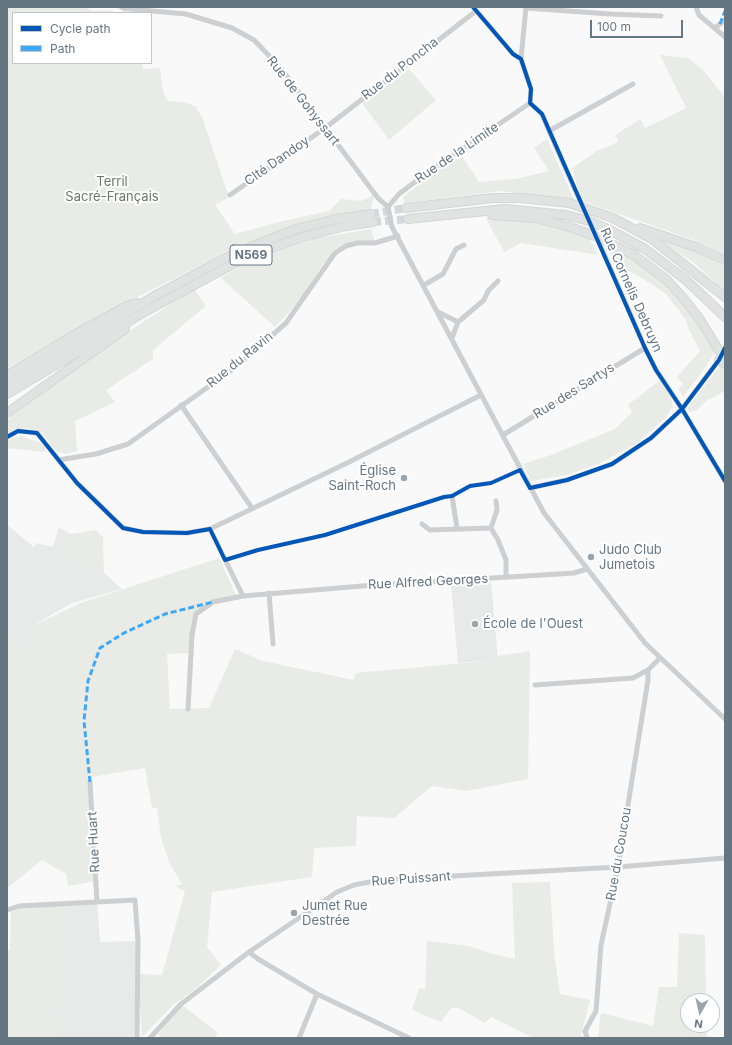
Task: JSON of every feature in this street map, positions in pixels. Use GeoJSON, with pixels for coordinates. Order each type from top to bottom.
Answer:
{"type":"FeatureCollection","features":[{"type":"Feature","properties":{"kind":"highway"},"geometry":{"type":"LineString","coordinates":[[406,208],[492,198],[521,198],[569,203],[592,210],[652,239],[725,297]]}},
{"type":"Feature","properties":{"kind":"highway"},"geometry":{"type":"LineString","coordinates":[[408,219],[505,209],[536,210],[566,215],[608,229],[645,249],[686,280],[725,317]]}},
{"type":"Feature","properties":{"kind":"highway"},"geometry":{"type":"LineString","coordinates":[[452,214],[457,216],[500,214],[535,218],[586,232],[634,255],[667,280],[699,318],[722,357]]}},
{"type":"Feature","properties":{"kind":"highway","name":"N569"},"geometry":{"type":"LineString","coordinates":[[7,384],[151,298],[233,254],[272,238],[316,223],[372,218],[325,231],[257,253],[201,280],[7,394]]}},
{"type":"Feature","properties":{"kind":"highway"},"geometry":{"type":"LineString","coordinates":[[615,220],[696,247],[725,260]]}},
{"type":"Feature","properties":{"kind":"highway"},"geometry":{"type":"LineString","coordinates":[[7,375],[127,306],[151,298]]}},
{"type":"Feature","properties":{"kind":"highway"},"geometry":{"type":"LineString","coordinates":[[7,413],[124,330],[148,310]]}},
{"type":"Feature","properties":{"kind":"street","name":"Rue de Gohyssart"},"geometry":{"type":"LineString","coordinates":[[121,7],[125,9],[131,8],[186,14],[215,21],[238,30],[254,40],[279,66],[325,128],[388,204]]}},
{"type":"Feature","properties":{"kind":"street"},"geometry":{"type":"LineString","coordinates":[[520,59],[523,51],[526,7],[610,14],[661,16]]}},
{"type":"Feature","properties":{"kind":"street"},"geometry":{"type":"LineString","coordinates":[[696,7],[699,14],[725,36]]}},
{"type":"Feature","properties":{"kind":"street"},"geometry":{"type":"LineString","coordinates":[[474,9],[512,54],[520,59],[531,88],[530,103]]}},
{"type":"Feature","properties":{"kind":"street","name":"Rue du Poncha"},"geometry":{"type":"LineString","coordinates":[[325,128],[474,9]]}},
{"type":"Feature","properties":{"kind":"street"},"geometry":{"type":"LineString","coordinates":[[715,28],[725,20]]}},
{"type":"Feature","properties":{"kind":"street"},"geometry":{"type":"LineString","coordinates":[[549,131],[633,84]]}},
{"type":"Feature","properties":{"kind":"street","name":"Rue Cornelis Debruyn"},"geometry":{"type":"LineString","coordinates":[[530,103],[542,114],[644,348],[725,481]]}},
{"type":"Feature","properties":{"kind":"street","name":"Rue de la Limite"},"geometry":{"type":"LineString","coordinates":[[388,204],[406,188],[436,166],[530,103]]}},
{"type":"Feature","properties":{"kind":"street","name":"CIté Dandoy"},"geometry":{"type":"LineString","coordinates":[[230,195],[325,128]]}},
{"type":"Feature","properties":{"kind":"street"},"geometry":{"type":"LineString","coordinates":[[388,204],[392,227],[546,516],[641,639],[725,719]]}},
{"type":"Feature","properties":{"kind":"street","name":"Rue du Ravin"},"geometry":{"type":"LineString","coordinates":[[58,460],[96,454],[128,444],[236,367],[286,323],[334,253],[346,246],[375,243],[398,236]]}},
{"type":"Feature","properties":{"kind":"street"},"geometry":{"type":"LineString","coordinates":[[424,285],[443,274],[456,249],[464,245]]}},
{"type":"Feature","properties":{"kind":"street"},"geometry":{"type":"LineString","coordinates":[[452,338],[458,322],[484,300],[488,291],[498,281]]}},
{"type":"Feature","properties":{"kind":"street"},"geometry":{"type":"LineString","coordinates":[[438,312],[458,322]]}},
{"type":"Feature","properties":{"kind":"street","name":"Rue des Sartys"},"geometry":{"type":"LineString","coordinates":[[503,435],[644,348]]}},
{"type":"Feature","properties":{"kind":"street"},"geometry":{"type":"LineString","coordinates":[[530,488],[566,480],[612,464],[651,438],[682,409],[722,357]]}},
{"type":"Feature","properties":{"kind":"street"},"geometry":{"type":"LineString","coordinates":[[7,437],[18,431],[37,433],[77,483],[116,522],[133,531],[187,533],[210,529],[347,463],[481,395]]}},
{"type":"Feature","properties":{"kind":"street"},"geometry":{"type":"LineString","coordinates":[[181,405],[252,508]]}},
{"type":"Feature","properties":{"kind":"street"},"geometry":{"type":"LineString","coordinates":[[452,496],[456,528]]}},
{"type":"Feature","properties":{"kind":"street"},"geometry":{"type":"LineString","coordinates":[[496,501],[497,510],[491,528],[498,540],[506,560],[506,577]]}},
{"type":"Feature","properties":{"kind":"street"},"geometry":{"type":"LineString","coordinates":[[422,524],[430,530],[491,528]]}},
{"type":"Feature","properties":{"kind":"street"},"geometry":{"type":"LineString","coordinates":[[210,529],[243,596]]}},
{"type":"Feature","properties":{"kind":"street","name":"Rue Alfred Georges"},"geometry":{"type":"LineString","coordinates":[[188,709],[192,635],[196,614],[213,602],[269,593],[574,573],[587,569]]}},
{"type":"Feature","properties":{"kind":"street"},"geometry":{"type":"LineString","coordinates":[[269,593],[273,644]]}},
{"type":"Feature","properties":{"kind":"street"},"geometry":{"type":"LineString","coordinates":[[535,684],[633,678],[648,670],[660,658]]}},
{"type":"Feature","properties":{"kind":"street","name":"Rue du Coucou"},"geometry":{"type":"LineString","coordinates":[[587,1037],[585,1031],[596,1011],[601,945],[618,868],[648,680],[648,670]]}},
{"type":"Feature","properties":{"kind":"street","name":"Rue Huart"},"geometry":{"type":"LineString","coordinates":[[90,782],[98,902]]}},
{"type":"Feature","properties":{"kind":"street","name":"Rue Puissant"},"geometry":{"type":"LineString","coordinates":[[150,1038],[181,1004],[249,952],[337,892],[354,885],[380,880],[618,868],[725,858]]}},
{"type":"Feature","properties":{"kind":"street"},"geometry":{"type":"LineString","coordinates":[[7,910],[19,906],[135,900],[138,941],[137,1038]]}},
{"type":"Feature","properties":{"kind":"street"},"geometry":{"type":"LineString","coordinates":[[249,952],[258,959],[317,994],[409,1038]]}},
{"type":"Feature","properties":{"kind":"street"},"geometry":{"type":"LineString","coordinates":[[299,1038],[317,994]]}},
{"type":"Feature","properties":{"kind":"shaded area"},"geometry":{"type":"Polygon","coordinates":[[[7,525],[34,547],[36,543],[53,547],[59,527],[70,534],[63,556],[81,559],[81,564],[102,571],[122,589],[72,603],[30,627],[43,650],[26,656],[24,644],[7,631],[7,525]]]}},
{"type":"Feature","properties":{"kind":"shaded area","name":"École de l'Ouest"},"geometry":{"type":"Polygon","coordinates":[[[491,582],[498,660],[458,663],[451,584],[491,582]]]}},
{"type":"Feature","properties":{"kind":"shaded area"},"geometry":{"type":"Polygon","coordinates":[[[97,902],[100,942],[138,941],[134,1038],[55,1038],[54,1011],[60,942],[68,903],[97,902]]]}},
{"type":"Feature","properties":{"kind":"green space","name":"Terril Sacré-Français"},"geometry":{"type":"Polygon","coordinates":[[[7,7],[84,7],[93,11],[108,10],[115,12],[12,12],[12,64],[142,64],[143,69],[160,68],[163,91],[168,101],[182,102],[195,106],[202,117],[229,197],[215,205],[235,234],[329,211],[341,199],[361,201],[374,195],[370,214],[358,212],[234,246],[213,259],[92,320],[7,368],[7,7]]]}},
{"type":"Feature","properties":{"kind":"green space"},"geometry":{"type":"Polygon","coordinates":[[[660,55],[688,58],[701,68],[725,97],[725,254],[694,240],[582,201],[572,168],[597,151],[618,142],[615,135],[640,119],[645,128],[686,108],[660,55]]]}},
{"type":"Feature","properties":{"kind":"green space"},"geometry":{"type":"Polygon","coordinates":[[[409,69],[436,100],[389,140],[362,103],[409,69]]]}},
{"type":"Feature","properties":{"kind":"green space"},"geometry":{"type":"Polygon","coordinates":[[[547,139],[574,200],[499,191],[405,203],[403,197],[435,172],[462,156],[479,182],[516,179],[549,171],[534,148],[547,139]]]}},
{"type":"Feature","properties":{"kind":"green space"},"geometry":{"type":"Polygon","coordinates":[[[486,218],[524,219],[580,234],[589,238],[598,255],[521,243],[504,252],[486,218]]]}},
{"type":"Feature","properties":{"kind":"green space"},"geometry":{"type":"Polygon","coordinates":[[[371,229],[375,243],[357,243],[341,251],[323,264],[302,298],[275,327],[221,278],[246,262],[312,239],[371,229]]]}},
{"type":"Feature","properties":{"kind":"green space"},"geometry":{"type":"Polygon","coordinates":[[[656,234],[725,264],[725,291],[694,263],[665,243],[656,234]]]}},
{"type":"Feature","properties":{"kind":"green space"},"geometry":{"type":"Polygon","coordinates":[[[607,244],[622,251],[659,276],[691,312],[716,351],[683,397],[678,389],[683,384],[677,377],[700,351],[688,328],[686,320],[666,294],[619,265],[614,265],[607,244]]]}},
{"type":"Feature","properties":{"kind":"green space"},"geometry":{"type":"Polygon","coordinates":[[[194,289],[206,306],[153,350],[153,359],[106,390],[115,402],[75,421],[77,451],[66,454],[56,451],[42,433],[26,428],[7,434],[7,420],[91,356],[194,289]]]}},
{"type":"Feature","properties":{"kind":"green space"},"geometry":{"type":"Polygon","coordinates":[[[720,366],[725,369],[725,391],[706,401],[697,410],[689,412],[687,408],[720,366]]]}},
{"type":"Feature","properties":{"kind":"green space"},"geometry":{"type":"Polygon","coordinates":[[[660,380],[671,398],[673,406],[667,416],[638,443],[596,465],[567,475],[531,481],[523,464],[551,455],[615,429],[632,412],[628,405],[660,380]]]}},
{"type":"Feature","properties":{"kind":"green space"},"geometry":{"type":"Polygon","coordinates":[[[21,436],[44,444],[46,448],[44,452],[7,448],[7,440],[21,436]]]}},
{"type":"Feature","properties":{"kind":"green space"},"geometry":{"type":"Polygon","coordinates":[[[96,530],[103,537],[104,573],[81,564],[81,559],[63,557],[70,534],[96,530]]]}},
{"type":"Feature","properties":{"kind":"green space"},"geometry":{"type":"Polygon","coordinates":[[[219,558],[236,595],[206,604],[196,614],[189,653],[167,654],[170,709],[209,708],[235,649],[263,661],[354,680],[355,673],[498,660],[497,656],[530,651],[528,779],[466,791],[432,786],[394,818],[357,816],[356,846],[314,848],[312,877],[212,892],[207,947],[221,965],[194,990],[173,1005],[142,1037],[138,974],[162,975],[185,891],[175,886],[182,884],[169,862],[161,837],[157,808],[152,808],[145,768],[92,777],[90,782],[96,881],[68,886],[66,874],[42,860],[9,887],[7,885],[7,631],[24,644],[26,656],[43,650],[30,627],[81,603],[219,558]]]}},
{"type":"Feature","properties":{"kind":"green space"},"geometry":{"type":"Polygon","coordinates":[[[550,882],[554,953],[560,994],[590,1000],[581,1035],[588,1038],[533,1038],[491,1017],[485,1023],[459,1008],[451,1008],[441,1022],[412,1010],[419,988],[425,989],[427,941],[469,946],[515,959],[512,883],[550,882]]]}},
{"type":"Feature","properties":{"kind":"green space"},"geometry":{"type":"Polygon","coordinates":[[[68,903],[54,1011],[56,1038],[7,1038],[7,951],[10,950],[11,909],[68,903]]]}},
{"type":"Feature","properties":{"kind":"green space"},"geometry":{"type":"Polygon","coordinates":[[[679,933],[705,935],[706,993],[680,993],[680,1033],[707,1033],[707,1038],[598,1038],[601,1013],[653,1026],[659,987],[677,987],[679,933]]]}},
{"type":"Feature","properties":{"kind":"green space"},"geometry":{"type":"Polygon","coordinates":[[[181,1004],[218,1033],[215,1038],[162,1038],[158,1035],[181,1004]]]}},
{"type":"Feature","properties":{"kind":"tunnel"},"geometry":{"type":"LineString","coordinates":[[371,214],[406,208]]}},
{"type":"Feature","properties":{"kind":"tunnel"},"geometry":{"type":"LineString","coordinates":[[373,222],[408,219]]}},
{"type":"Feature","properties":{"kind":"marked path"},"geometry":{"type":"LineString","coordinates":[[720,24],[725,11]]}},
{"type":"Feature","properties":{"kind":"marked path"},"geometry":{"type":"LineString","coordinates":[[90,782],[84,721],[88,681],[100,648],[124,633],[165,614],[213,602]]}},
{"type":"Feature","properties":{"kind":"cycle path"},"geometry":{"type":"LineString","coordinates":[[473,7],[513,54],[521,59],[531,89],[530,103],[542,114],[645,348],[656,370],[682,409],[725,481]]}},
{"type":"Feature","properties":{"kind":"cycle path"},"geometry":{"type":"LineString","coordinates":[[7,437],[18,431],[37,433],[77,483],[123,528],[143,532],[187,533],[210,529],[225,560],[258,550],[325,535],[444,497],[452,496],[470,486],[491,483],[520,470],[530,488],[567,480],[612,464],[651,438],[682,409],[719,360],[725,348]]}},
{"type":"Feature","properties":{"kind":"place","name":"Église Saint-Roch"},"geometry":{"type":"Point","coordinates":[404,478]}},
{"type":"Feature","properties":{"kind":"place","name":"Judo Club Jumetois"},"geometry":{"type":"Point","coordinates":[591,557]}},
{"type":"Feature","properties":{"kind":"place","name":"École de l'Ouest"},"geometry":{"type":"Point","coordinates":[475,624]}},
{"type":"Feature","properties":{"kind":"place","name":"Jumet Rue Destrée"},"geometry":{"type":"Point","coordinates":[294,913]}}]}
